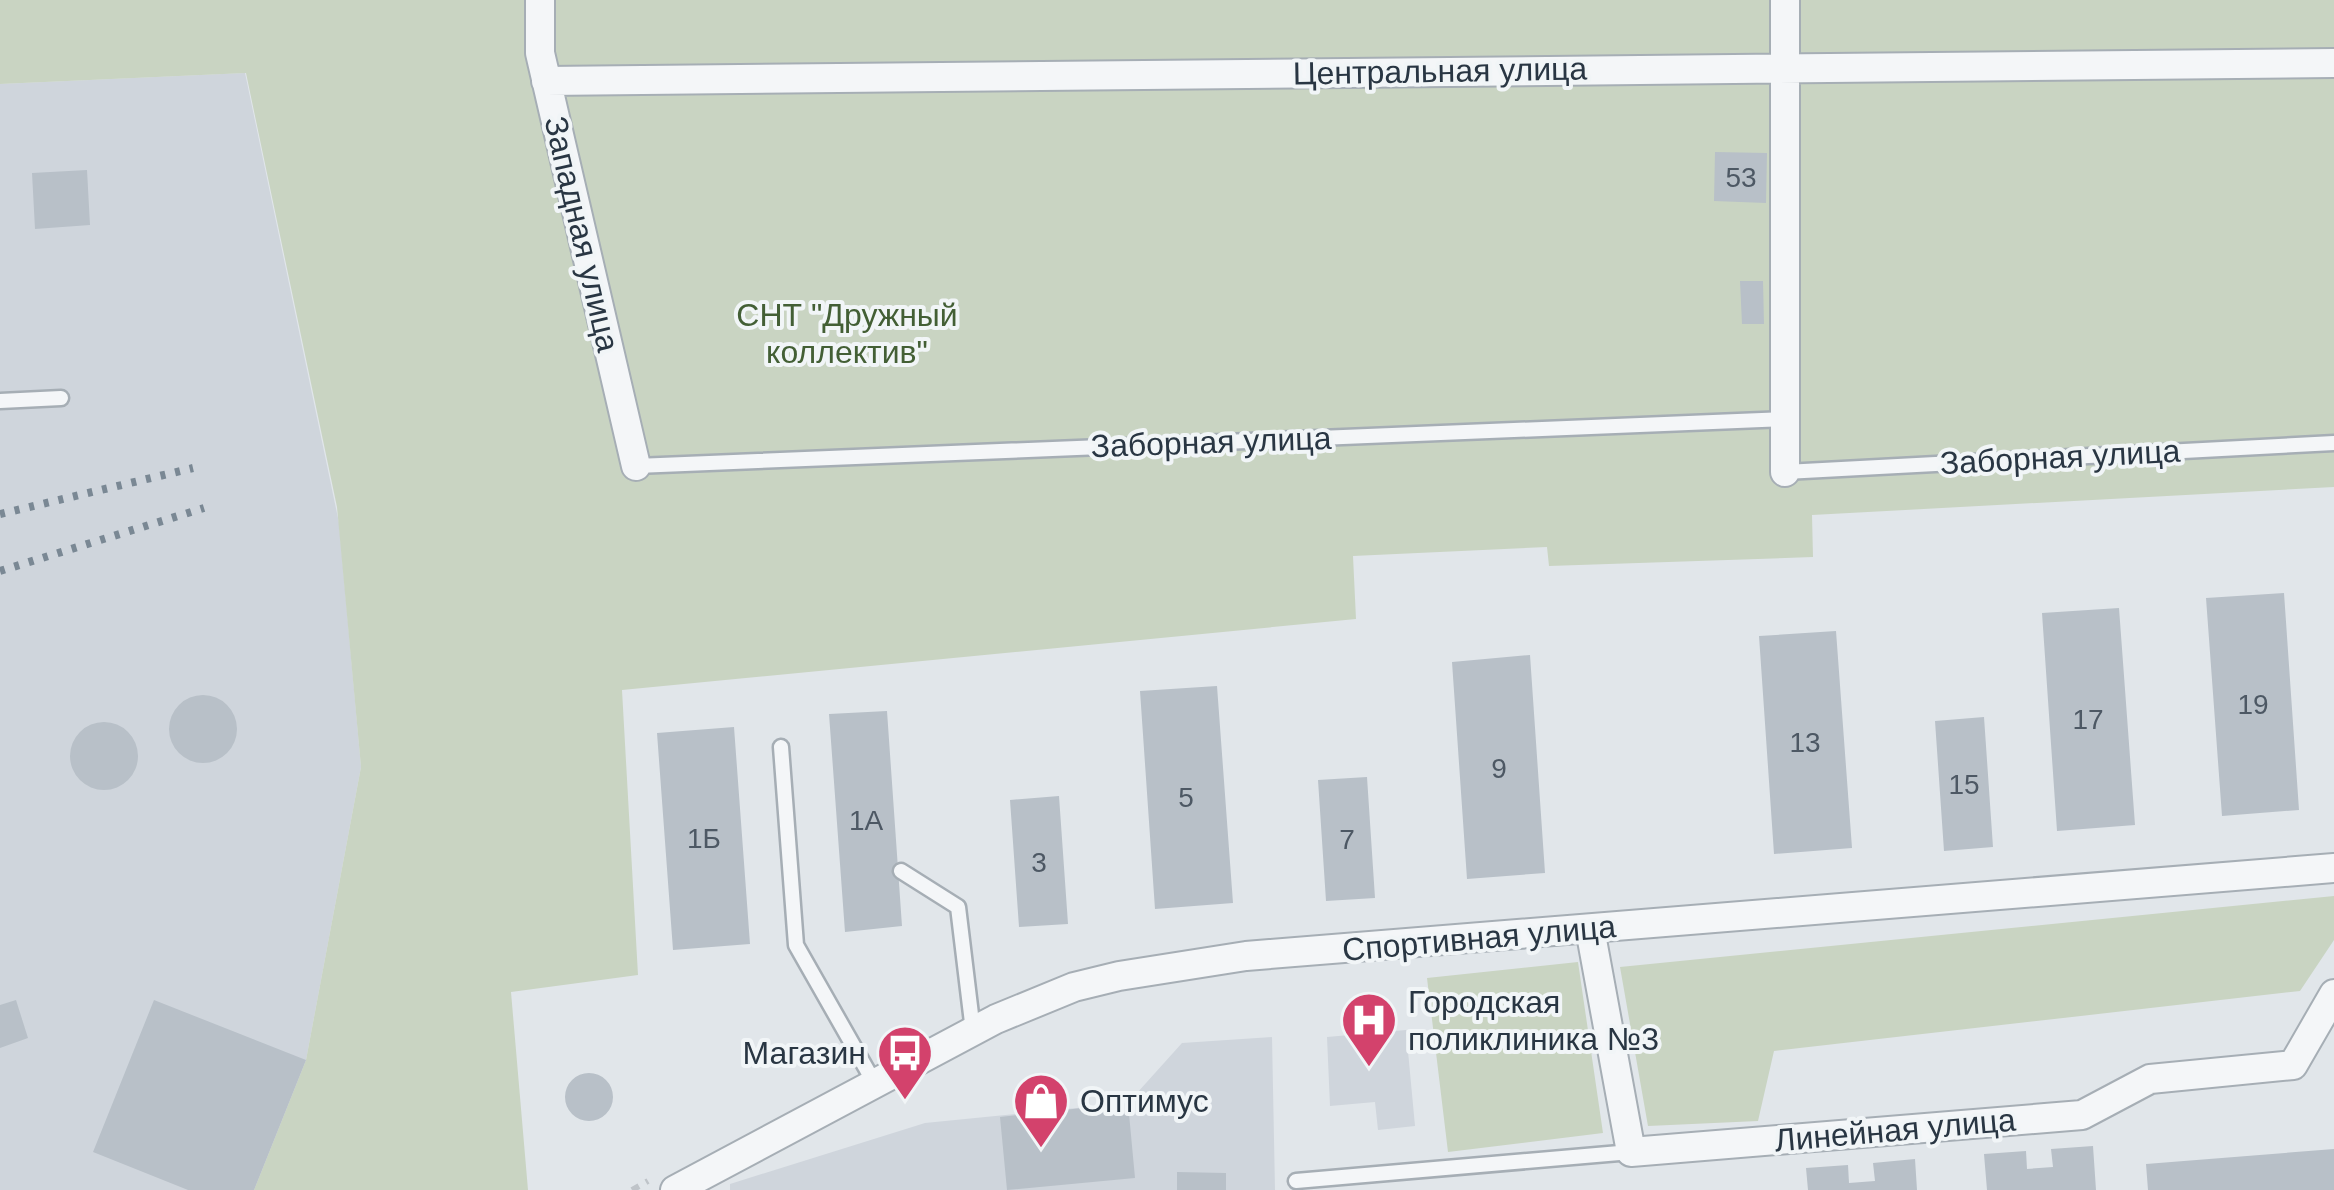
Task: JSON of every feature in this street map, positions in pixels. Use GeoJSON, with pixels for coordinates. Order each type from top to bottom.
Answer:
{"type":"FeatureCollection","features":[{"type":"Feature","properties":{"kind":"street","name":"Западная улица"},"geometry":{"type":"LineString","coordinates":[[540,0],[540,53],[636,466]]}},
{"type":"Feature","properties":{"kind":"street"},"geometry":{"type":"LineString","coordinates":[[1785,0],[1785,472]]}},
{"type":"Feature","properties":{"kind":"street","name":"Центральная улица"},"geometry":{"type":"LineString","coordinates":[[546,81],[2334,63]]}},
{"type":"Feature","properties":{"kind":"street","name":"Спортивная улица"},"geometry":{"type":"LineString","coordinates":[[675,1190],[996,1020],[1074,987],[1118,976],[1246,956],[2334,868]]}},
{"type":"Feature","properties":{"kind":"street"},"geometry":{"type":"LineString","coordinates":[[1590,929],[1631,1152]]}},
{"type":"Feature","properties":{"kind":"street","name":"Линейная улица"},"geometry":{"type":"LineString","coordinates":[[1631,1152],[2082,1115],[2150,1079],[2293,1065],[2334,994]]}},
{"type":"Feature","properties":{"kind":"lane"},"geometry":{"type":"LineString","coordinates":[[0,400],[61,398]]}},
{"type":"Feature","properties":{"kind":"lane","name":"Заборная улица"},"geometry":{"type":"LineString","coordinates":[[636,466],[1785,419]]}},
{"type":"Feature","properties":{"kind":"lane","name":"Заборная улица"},"geometry":{"type":"LineString","coordinates":[[1785,472],[2334,443]]}},
{"type":"Feature","properties":{"kind":"lane"},"geometry":{"type":"LineString","coordinates":[[781,747],[796,944],[875,1084]]}},
{"type":"Feature","properties":{"kind":"lane"},"geometry":{"type":"LineString","coordinates":[[902,871],[958,907],[973,1032]]}},
{"type":"Feature","properties":{"kind":"lane"},"geometry":{"type":"LineString","coordinates":[[1296,1180],[1631,1152]]}},
{"type":"Feature","properties":{"kind":"shaded area"},"geometry":{"type":"Polygon","coordinates":[[[245,73],[339,523],[361,767],[306,1060],[254,1190],[0,1190],[0,84],[245,73]]]}},
{"type":"Feature","properties":{"kind":"shaded area","name":"Городская поликлиника №3"},"geometry":{"type":"Polygon","coordinates":[[[1406,1030],[1415,1126],[1378,1130],[1375,1102],[1330,1106],[1327,1037],[1406,1030]]]}},
{"type":"Feature","properties":{"kind":"shaded area"},"geometry":{"type":"Polygon","coordinates":[[[1272,1037],[1275,1190],[730,1190],[730,1184],[925,1123],[1128,1103],[1182,1043],[1272,1037]]]}},
{"type":"Feature","properties":{"kind":"green space","name":"СНТ \"Дружный коллектив\""},"geometry":{"type":"Polygon","coordinates":[[[0,0],[2334,0],[2334,487],[1812,515],[1813,557],[1549,566],[1547,547],[1353,556],[1356,619],[622,690],[638,975],[511,992],[528,1190],[254,1190],[306,1060],[361,767],[337,507],[246,73],[0,84],[0,0]]]}},
{"type":"Feature","properties":{"kind":"green space"},"geometry":{"type":"Polygon","coordinates":[[[2334,896],[2334,940],[2300,991],[1774,1051],[1758,1121],[1648,1126],[1620,967],[2334,896]]]}},
{"type":"Feature","properties":{"kind":"green space"},"geometry":{"type":"Polygon","coordinates":[[[1578,962],[1603,1133],[1448,1152],[1427,978],[1578,962]]]}},
{"type":"Feature","properties":{"kind":"building"},"geometry":{"type":"Polygon","coordinates":[[[1715,152],[1767,153],[1766,203],[1714,201],[1715,152]]]}},
{"type":"Feature","properties":{"kind":"building"},"geometry":{"type":"Polygon","coordinates":[[[87,170],[90,225],[35,229],[32,173],[87,170]]]}},
{"type":"Feature","properties":{"kind":"building"},"geometry":{"type":"Polygon","coordinates":[[[1740,281],[1763,281],[1764,324],[1742,324],[1740,281]]]}},
{"type":"Feature","properties":{"kind":"building"},"geometry":{"type":"Polygon","coordinates":[[[2284,593],[2299,810],[2222,816],[2206,598],[2284,593]]]}},
{"type":"Feature","properties":{"kind":"building"},"geometry":{"type":"Polygon","coordinates":[[[2119,608],[2135,825],[2057,831],[2042,613],[2119,608]]]}},
{"type":"Feature","properties":{"kind":"building"},"geometry":{"type":"Polygon","coordinates":[[[1836,631],[1852,848],[1774,854],[1759,636],[1836,631]]]}},
{"type":"Feature","properties":{"kind":"building"},"geometry":{"type":"Polygon","coordinates":[[[1530,655],[1545,873],[1467,879],[1452,662],[1530,655]]]}},
{"type":"Feature","properties":{"kind":"building"},"geometry":{"type":"Polygon","coordinates":[[[1217,686],[1233,903],[1155,909],[1140,691],[1217,686]]]}},
{"type":"Feature","properties":{"kind":"building"},"geometry":{"type":"Polygon","coordinates":[[[203,695],[216,697],[227,705],[235,716],[235,742],[227,753],[216,761],[203,763],[190,761],[179,753],[171,742],[169,729],[171,716],[179,705],[190,697],[203,695]]]}},
{"type":"Feature","properties":{"kind":"building"},"geometry":{"type":"Polygon","coordinates":[[[887,711],[902,926],[845,932],[829,714],[887,711]]]}},
{"type":"Feature","properties":{"kind":"building"},"geometry":{"type":"Polygon","coordinates":[[[1984,717],[1993,847],[1944,851],[1935,721],[1984,717]]]}},
{"type":"Feature","properties":{"kind":"building"},"geometry":{"type":"Polygon","coordinates":[[[104,722],[117,724],[128,732],[136,743],[136,769],[128,780],[117,788],[104,790],[91,788],[80,780],[72,769],[70,756],[72,743],[80,732],[91,724],[104,722]]]}},
{"type":"Feature","properties":{"kind":"building"},"geometry":{"type":"Polygon","coordinates":[[[734,727],[750,944],[673,950],[657,733],[734,727]]]}},
{"type":"Feature","properties":{"kind":"building"},"geometry":{"type":"Polygon","coordinates":[[[1367,777],[1375,898],[1326,901],[1318,780],[1367,777]]]}},
{"type":"Feature","properties":{"kind":"building"},"geometry":{"type":"Polygon","coordinates":[[[1059,796],[1068,924],[1019,927],[1010,800],[1059,796]]]}},
{"type":"Feature","properties":{"kind":"building"},"geometry":{"type":"Polygon","coordinates":[[[16,1000],[28,1038],[0,1048],[0,1005],[16,1000]]]}},
{"type":"Feature","properties":{"kind":"building"},"geometry":{"type":"Polygon","coordinates":[[[154,1000],[306,1060],[254,1190],[188,1190],[93,1152],[154,1000]]]}},
{"type":"Feature","properties":{"kind":"building"},"geometry":{"type":"Polygon","coordinates":[[[589,1073],[606,1080],[613,1097],[606,1114],[589,1121],[572,1114],[565,1097],[572,1080],[589,1073]]]}},
{"type":"Feature","properties":{"kind":"building"},"geometry":{"type":"Polygon","coordinates":[[[1128,1103],[1135,1178],[1007,1190],[1000,1117],[1128,1103]]]}},
{"type":"Feature","properties":{"kind":"building"},"geometry":{"type":"Polygon","coordinates":[[[2093,1146],[2096,1190],[1987,1190],[1984,1154],[2026,1151],[2027,1169],[2053,1167],[2051,1149],[2093,1146]]]}},
{"type":"Feature","properties":{"kind":"building"},"geometry":{"type":"Polygon","coordinates":[[[2334,1149],[2334,1190],[2148,1190],[2146,1164],[2334,1149]]]}},
{"type":"Feature","properties":{"kind":"building"},"geometry":{"type":"Polygon","coordinates":[[[1915,1159],[1917,1190],[1808,1190],[1806,1168],[1848,1165],[1849,1183],[1875,1181],[1873,1163],[1915,1159]]]}},
{"type":"Feature","properties":{"kind":"building"},"geometry":{"type":"Polygon","coordinates":[[[1177,1172],[1226,1173],[1226,1190],[1177,1190],[1177,1172]]]}},
{"type":"Feature","properties":{"kind":"railway"},"geometry":{"type":"LineString","coordinates":[[0,514],[193,468]]}},
{"type":"Feature","properties":{"kind":"railway"},"geometry":{"type":"LineString","coordinates":[[0,571],[204,508]]}},
{"type":"Feature","properties":{"kind":"place","name":"Городская поликлиника №3"},"geometry":{"type":"Point","coordinates":[1369,1069]}},
{"type":"Feature","properties":{"kind":"place","name":"Магазин"},"geometry":{"type":"Point","coordinates":[905,1102]}},
{"type":"Feature","properties":{"kind":"place","name":"Оптимус"},"geometry":{"type":"Point","coordinates":[1041,1150]}}]}
